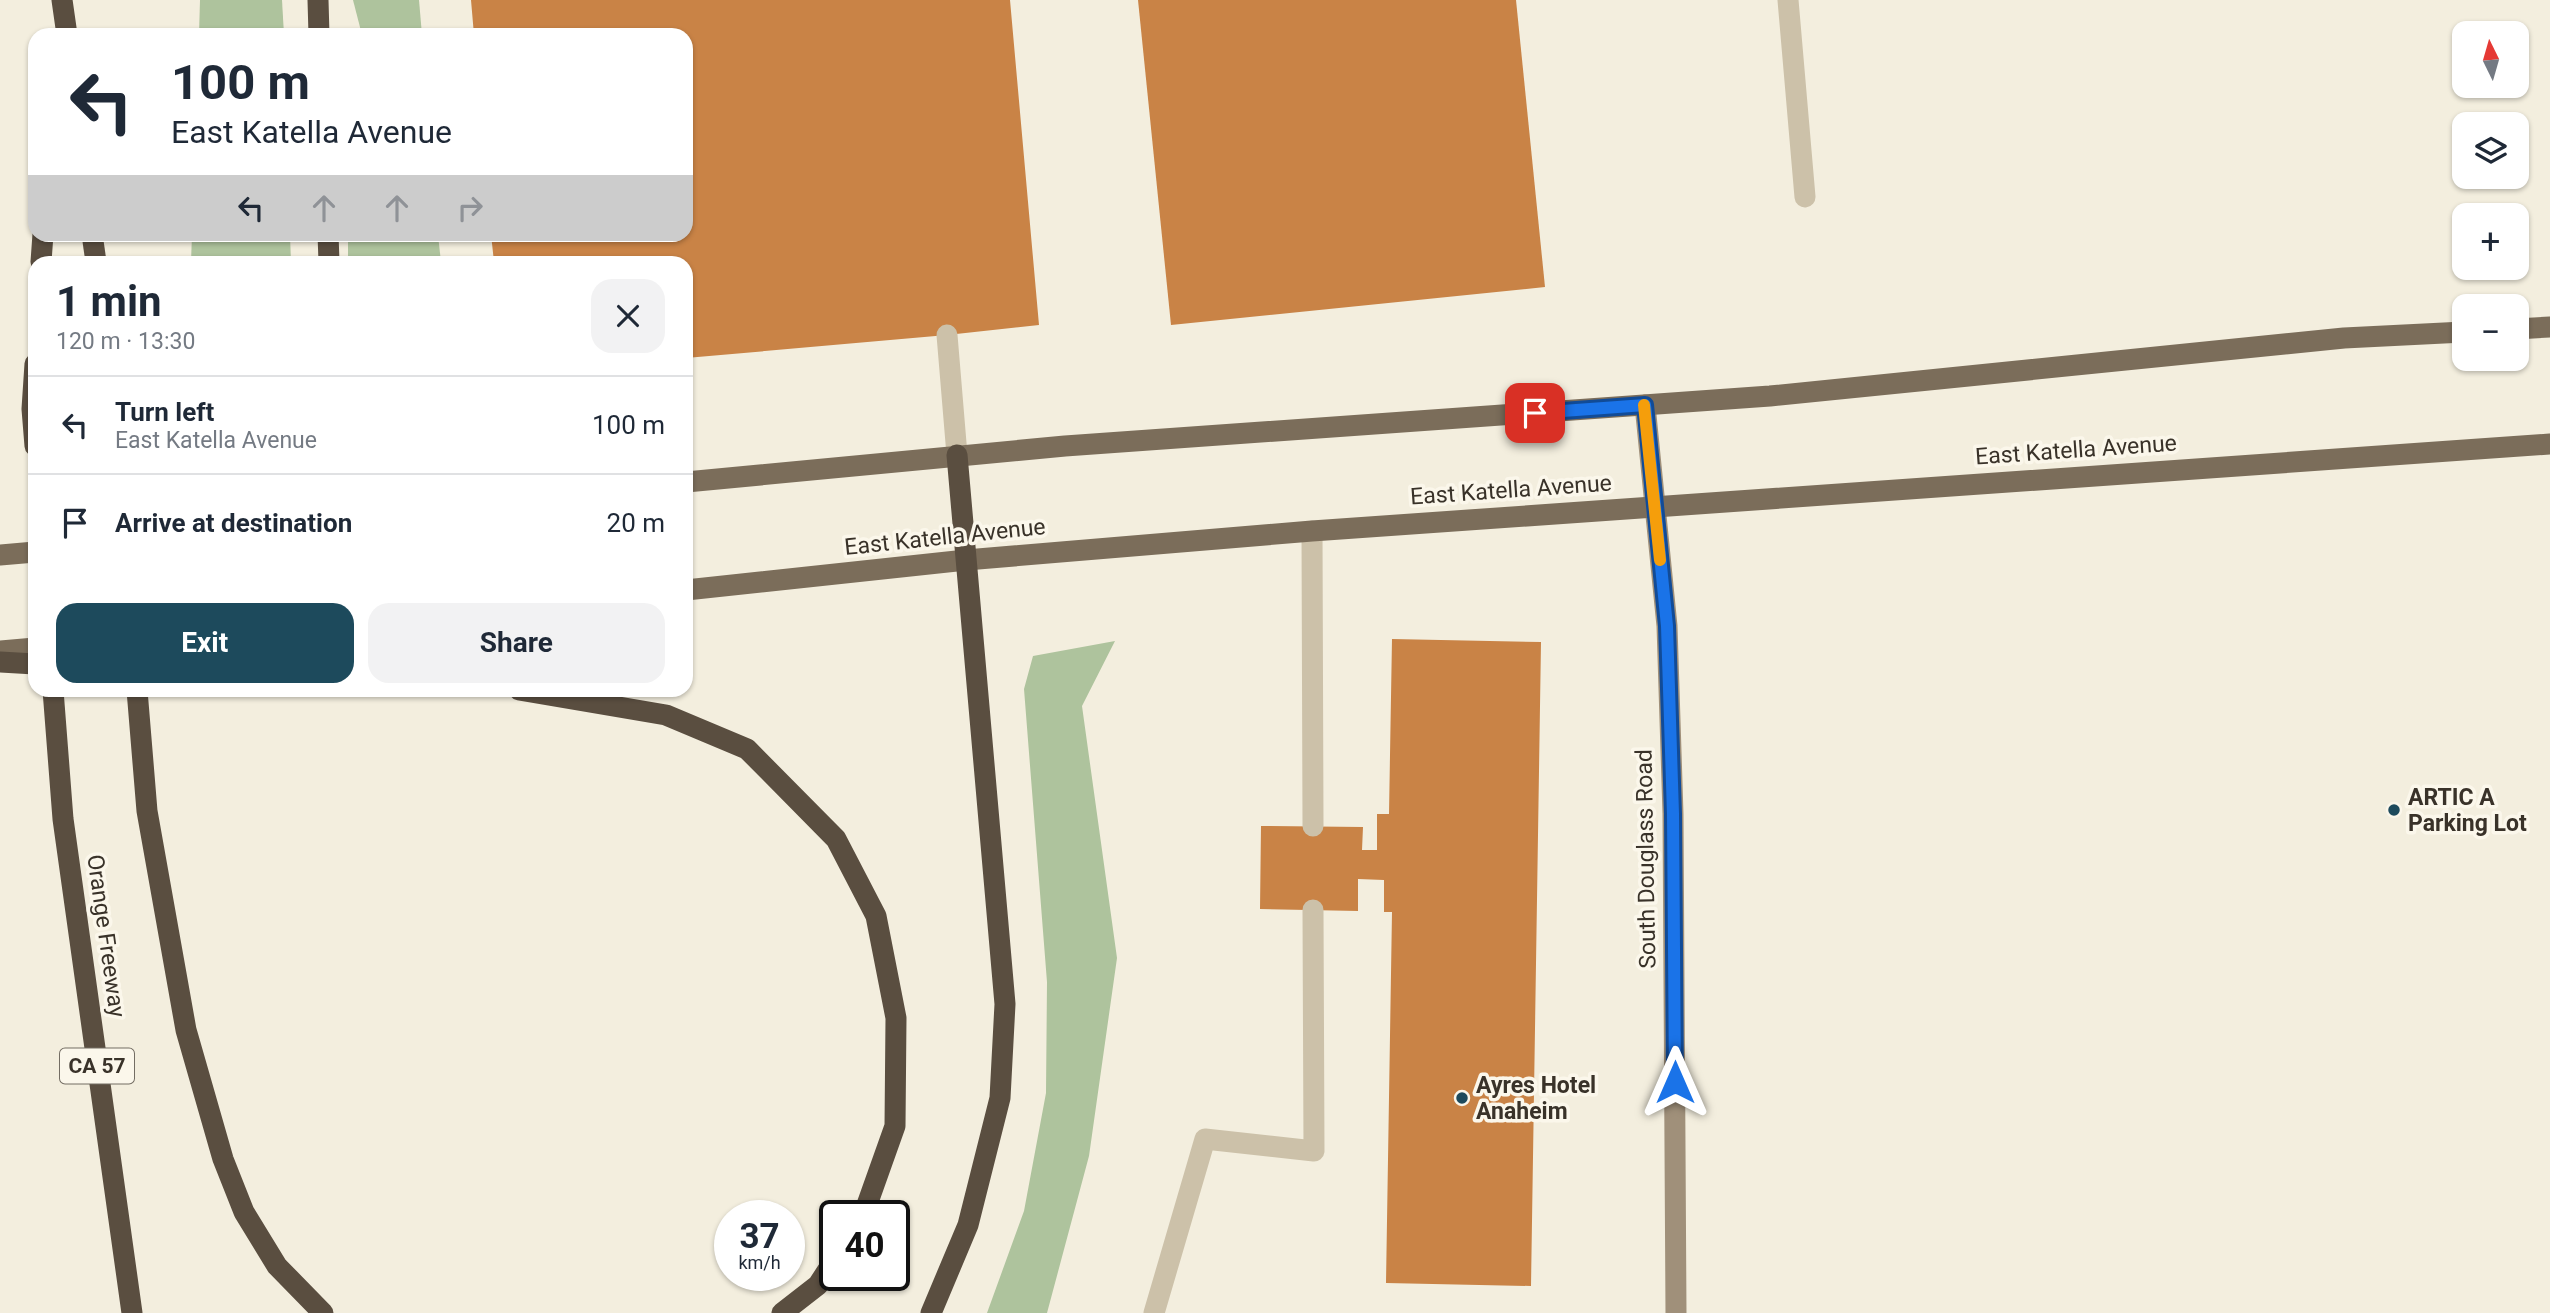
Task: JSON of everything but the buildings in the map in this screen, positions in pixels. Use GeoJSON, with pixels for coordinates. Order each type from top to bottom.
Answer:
{"type":"FeatureCollection","features":[{"type":"Feature","properties":{"kind":"highway"},"geometry":{"type":"LineString","coordinates":[[56,28],[60,0]]}},
{"type":"Feature","properties":{"kind":"highway"},"geometry":{"type":"LineString","coordinates":[[60,0],[66,28]]}},
{"type":"Feature","properties":{"kind":"highway"},"geometry":{"type":"LineString","coordinates":[[318,0],[319,28]]}},
{"type":"Feature","properties":{"kind":"highway"},"geometry":{"type":"LineString","coordinates":[[931,1313],[968,1225],[1000,1098],[1004,1003],[957,455]]}},
{"type":"Feature","properties":{"kind":"highway"},"geometry":{"type":"LineString","coordinates":[[0,662],[28,664]]}},
{"type":"Feature","properties":{"kind":"highway","name":"Orange Freeway"},"geometry":{"type":"LineString","coordinates":[[54,697],[63,819],[132,1313]]}},
{"type":"Feature","properties":{"kind":"highway"},"geometry":{"type":"LineString","coordinates":[[138,697],[147,811],[186,1030],[223,1159],[244,1212],[277,1266],[323,1313]]}},
{"type":"Feature","properties":{"kind":"highway"},"geometry":{"type":"LineString","coordinates":[[560,697],[666,715],[747,749],[836,839],[876,916],[896,1018],[895,1126],[869,1200]]}},
{"type":"Feature","properties":{"kind":"highway"},"geometry":{"type":"LineString","coordinates":[[782,1313],[819,1283]]}},
{"type":"Feature","properties":{"kind":"main road"},"geometry":{"type":"LineString","coordinates":[[2529,328],[2550,327]]}},
{"type":"Feature","properties":{"kind":"main road"},"geometry":{"type":"LineString","coordinates":[[693,481],[957,455],[1797,394],[2344,338],[2452,333]]}},
{"type":"Feature","properties":{"kind":"main road","name":"East Katella Avenue"},"geometry":{"type":"LineString","coordinates":[[693,589],[966,560],[1312,531],[2550,444]]}},
{"type":"Feature","properties":{"kind":"main road"},"geometry":{"type":"LineString","coordinates":[[0,555],[28,553]]}},
{"type":"Feature","properties":{"kind":"main road"},"geometry":{"type":"LineString","coordinates":[[0,651],[28,649]]}},
{"type":"Feature","properties":{"kind":"street","name":"South Douglass Road"},"geometry":{"type":"LineString","coordinates":[[1645,405],[1667,626],[1673,814],[1676,1313]]}},
{"type":"Feature","properties":{"kind":"lane"},"geometry":{"type":"LineString","coordinates":[[1788,0],[1805,197]]}},
{"type":"Feature","properties":{"kind":"lane"},"geometry":{"type":"LineString","coordinates":[[947,335],[957,455]]}},
{"type":"Feature","properties":{"kind":"lane"},"geometry":{"type":"LineString","coordinates":[[1312,531],[1313,826]]}},
{"type":"Feature","properties":{"kind":"lane"},"geometry":{"type":"LineString","coordinates":[[1154,1313],[1205,1139],[1314,1151],[1313,910]]}},
{"type":"Feature","properties":{"kind":"green space"},"geometry":{"type":"Polygon","coordinates":[[[200,0],[282,0],[284,28],[199,28],[200,0]]]}},
{"type":"Feature","properties":{"kind":"green space"},"geometry":{"type":"Polygon","coordinates":[[[353,0],[419,0],[421,28],[360,28],[353,0]]]}},
{"type":"Feature","properties":{"kind":"green space"},"geometry":{"type":"Polygon","coordinates":[[[192,242],[290,242],[291,256],[191,256],[192,242]]]}},
{"type":"Feature","properties":{"kind":"green space"},"geometry":{"type":"Polygon","coordinates":[[[348,242],[439,242],[440,256],[348,256],[348,242]]]}},
{"type":"Feature","properties":{"kind":"green space"},"geometry":{"type":"Polygon","coordinates":[[[1115,641],[1082,706],[1117,958],[1089,1156],[1047,1313],[987,1313],[1024,1211],[1046,1093],[1047,982],[1024,689],[1033,656],[1115,641]]]}},
{"type":"Feature","properties":{"kind":"slow traffic"},"geometry":{"type":"LineString","coordinates":[[1644,405],[1660,560]]}},
{"type":"Feature","properties":{"kind":"place","name":"ARTIC A Parking Lot"},"geometry":{"type":"Point","coordinates":[2394,810]}},
{"type":"Feature","properties":{"kind":"place","name":"Ayres Hotel Anaheim"},"geometry":{"type":"Point","coordinates":[1462,1098]}},
{"type":"Feature","properties":{"kind":"route"},"geometry":{"type":"LineString","coordinates":[[1535,413],[1645,405],[1667,626],[1673,814],[1675,1082]]}}]}
